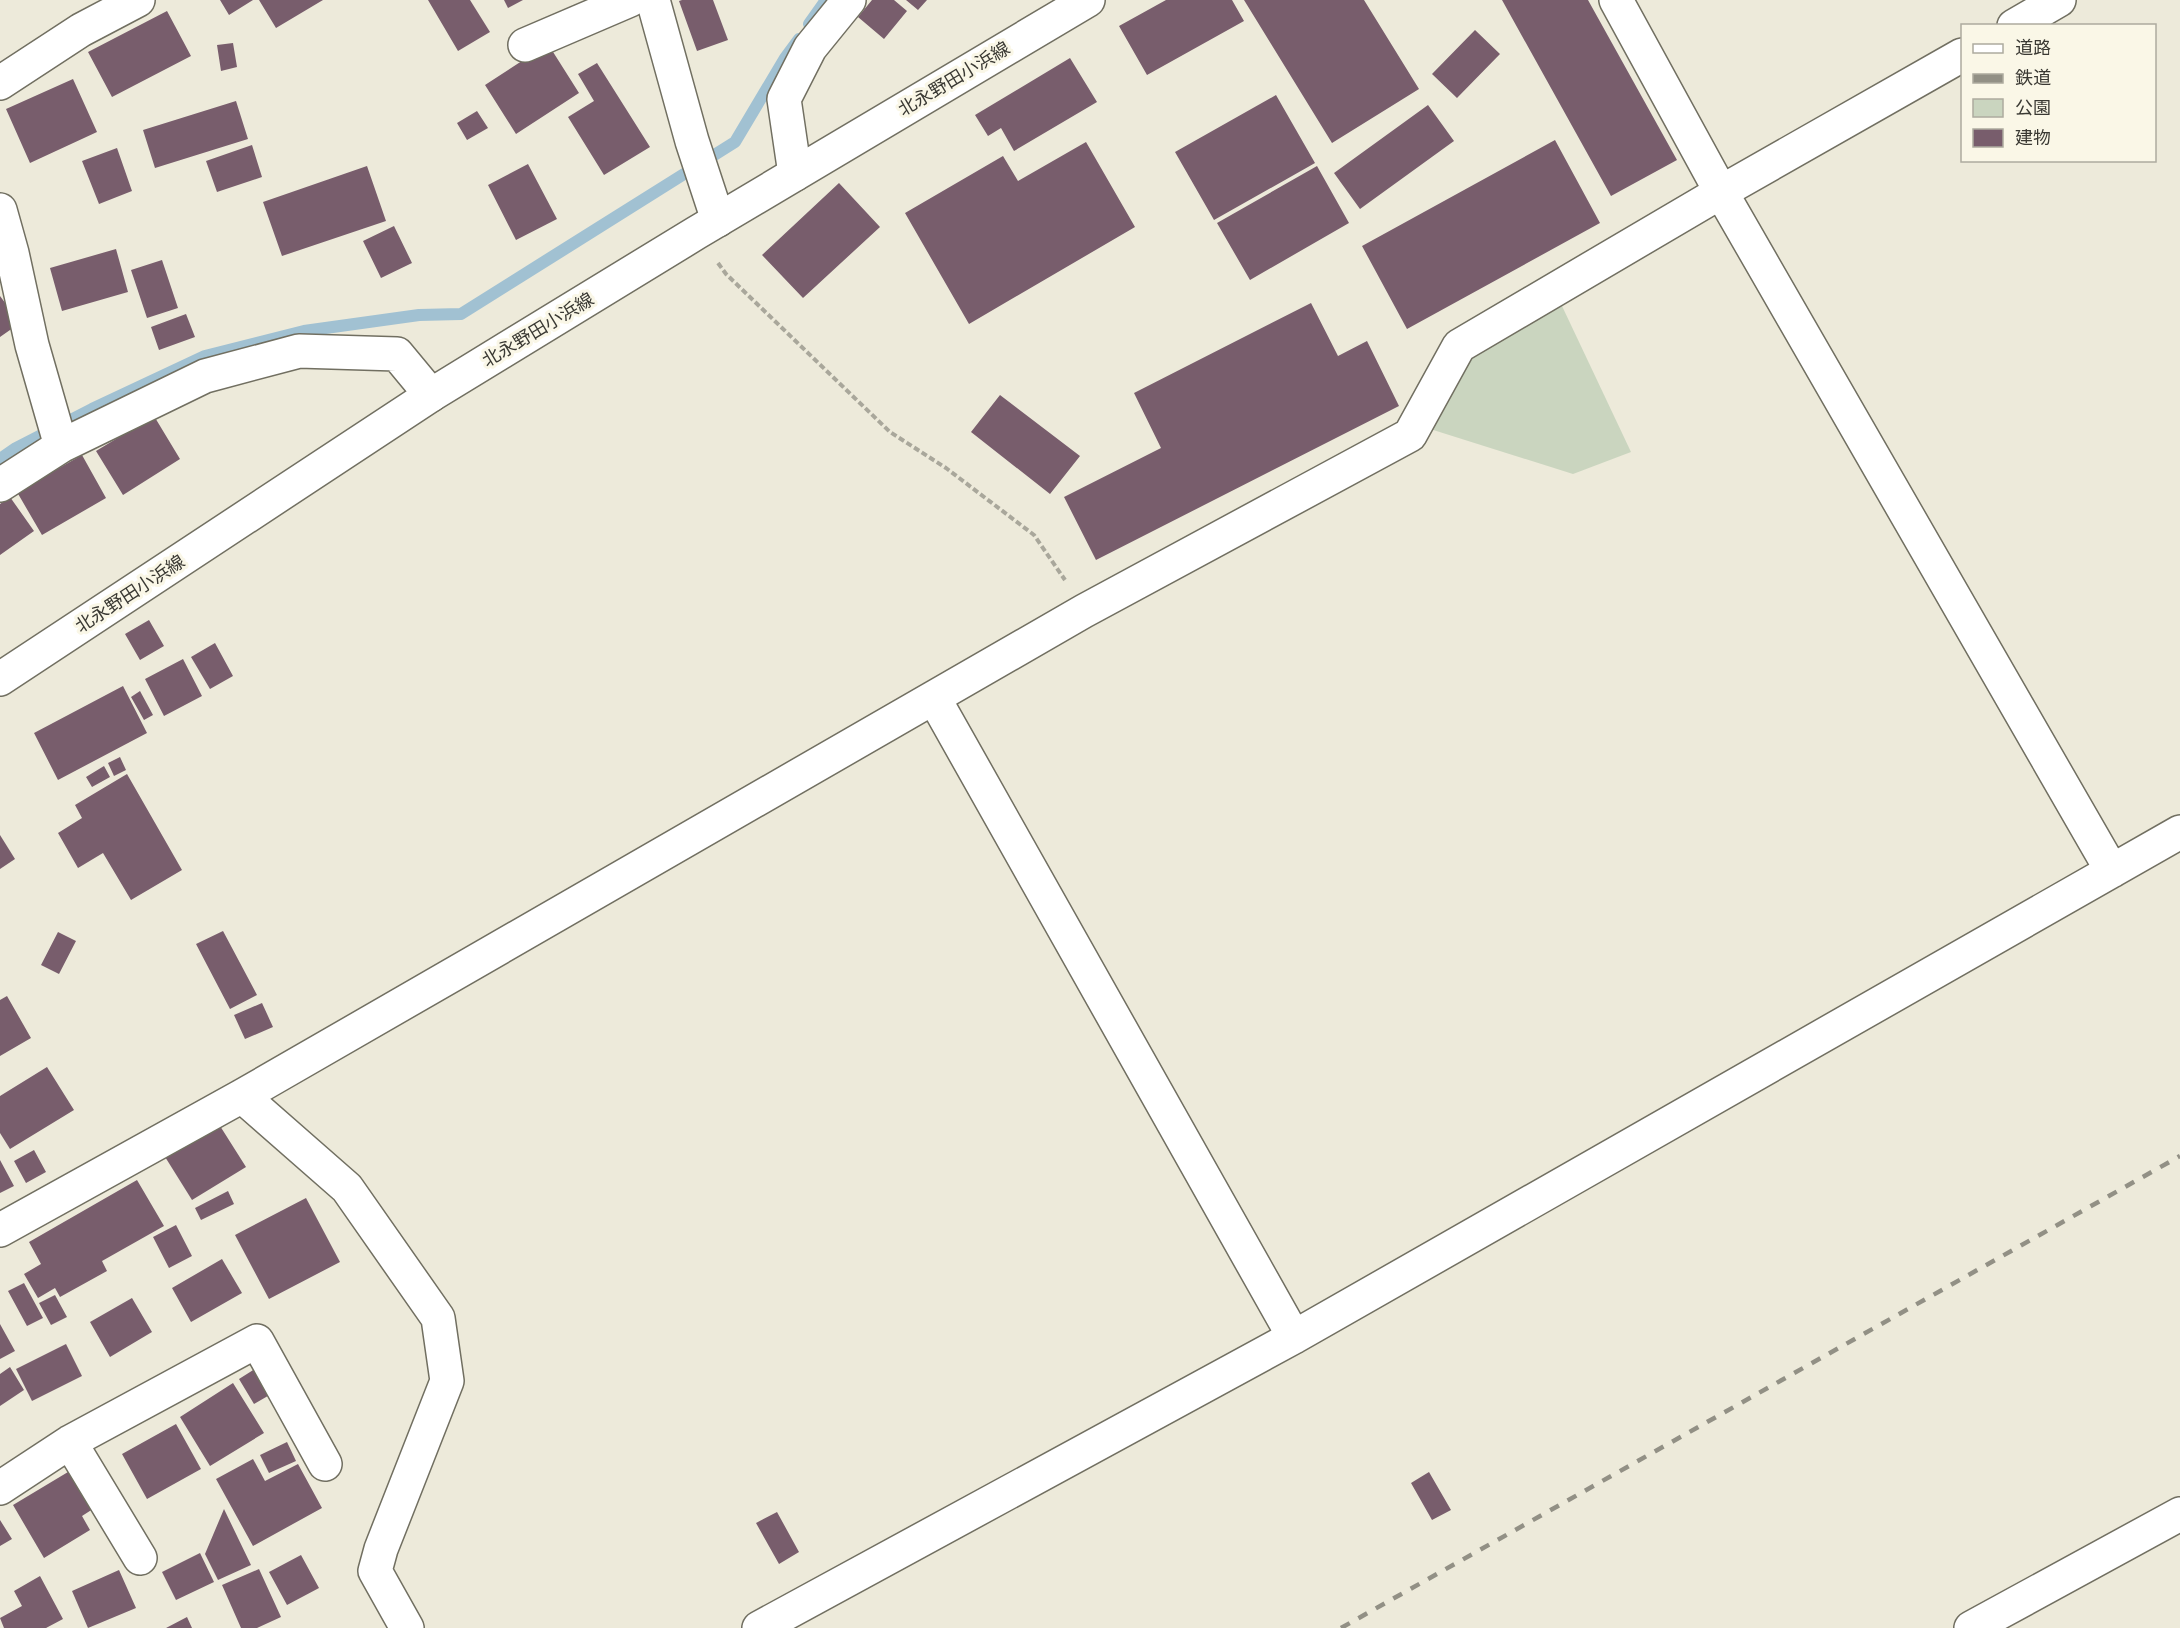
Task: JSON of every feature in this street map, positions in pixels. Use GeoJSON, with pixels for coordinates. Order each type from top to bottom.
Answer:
{"type":"FeatureCollection","features":[{"type":"Feature","properties":{"kind":"street"},"geometry":{"type":"LineString","coordinates":[[0,83],[81,30],[138,0]]}},
{"type":"Feature","properties":{"kind":"street"},"geometry":{"type":"LineString","coordinates":[[525,45],[630,0]]}},
{"type":"Feature","properties":{"kind":"street"},"geometry":{"type":"LineString","coordinates":[[653,0],[692,141],[708,186],[707,226]]}},
{"type":"Feature","properties":{"kind":"street"},"geometry":{"type":"LineString","coordinates":[[795,174],[784,99],[810,48],[849,0]]}},
{"type":"Feature","properties":{"kind":"street","name":"北永野田小浜線"},"geometry":{"type":"LineString","coordinates":[[0,679],[431,396],[707,226],[1088,0]]}},
{"type":"Feature","properties":{"kind":"street"},"geometry":{"type":"LineString","coordinates":[[1616,0],[1721,192],[2112,871]]}},
{"type":"Feature","properties":{"kind":"street"},"geometry":{"type":"LineString","coordinates":[[2017,24],[2059,0]]}},
{"type":"Feature","properties":{"kind":"street"},"geometry":{"type":"LineString","coordinates":[[0,1230],[242,1096],[1084,611],[1410,435],[1459,346],[1721,192],[1961,56]]}},
{"type":"Feature","properties":{"kind":"street"},"geometry":{"type":"LineString","coordinates":[[0,210],[32,345],[60,445]]}},
{"type":"Feature","properties":{"kind":"street"},"geometry":{"type":"LineString","coordinates":[[0,485],[60,445],[205,376],[298,351],[397,354],[431,396]]}},
{"type":"Feature","properties":{"kind":"street"},"geometry":{"type":"LineString","coordinates":[[934,698],[1294,1337]]}},
{"type":"Feature","properties":{"kind":"street"},"geometry":{"type":"LineString","coordinates":[[759,1628],[1294,1337],[2180,832]]}},
{"type":"Feature","properties":{"kind":"street"},"geometry":{"type":"LineString","coordinates":[[242,1096],[347,1188],[438,1318],[447,1381],[381,1549],[375,1570],[407,1628]]}},
{"type":"Feature","properties":{"kind":"street"},"geometry":{"type":"LineString","coordinates":[[0,1488],[70,1442],[256,1341],[325,1464]]}},
{"type":"Feature","properties":{"kind":"street"},"geometry":{"type":"LineString","coordinates":[[70,1442],[140,1558]]}},
{"type":"Feature","properties":{"kind":"street"},"geometry":{"type":"LineString","coordinates":[[1971,1628],[2180,1514]]}},
{"type":"Feature","properties":{"kind":"path"},"geometry":{"type":"LineString","coordinates":[[707,226],[726,274],[890,432],[946,468],[1034,535],[1054,562],[1084,611]]}},
{"type":"Feature","properties":{"kind":"green space"},"geometry":{"type":"Polygon","coordinates":[[[1562,306],[1631,452],[1573,474],[1427,428],[1473,355],[1562,306]]]}},
{"type":"Feature","properties":{"kind":"building"},"geometry":{"type":"Polygon","coordinates":[[[220,0],[253,0],[229,15],[220,0]]]}},
{"type":"Feature","properties":{"kind":"building"},"geometry":{"type":"Polygon","coordinates":[[[259,0],[323,0],[276,28],[259,0]]]}},
{"type":"Feature","properties":{"kind":"building"},"geometry":{"type":"Polygon","coordinates":[[[428,0],[470,0],[490,32],[458,51],[428,0]]]}},
{"type":"Feature","properties":{"kind":"building"},"geometry":{"type":"Polygon","coordinates":[[[504,0],[523,0],[508,8],[504,0]]]}},
{"type":"Feature","properties":{"kind":"building"},"geometry":{"type":"Polygon","coordinates":[[[713,0],[728,40],[697,51],[679,1],[713,0]]]}},
{"type":"Feature","properties":{"kind":"building"},"geometry":{"type":"Polygon","coordinates":[[[872,0],[894,0],[907,11],[884,39],[858,17],[872,0]]]}},
{"type":"Feature","properties":{"kind":"building"},"geometry":{"type":"Polygon","coordinates":[[[906,0],[927,0],[918,10],[906,0]]]}},
{"type":"Feature","properties":{"kind":"building"},"geometry":{"type":"Polygon","coordinates":[[[1166,0],[1232,0],[1244,21],[1147,75],[1119,26],[1166,0]]]}},
{"type":"Feature","properties":{"kind":"building"},"geometry":{"type":"Polygon","coordinates":[[[1244,0],[1364,0],[1419,89],[1332,143],[1244,0]]]}},
{"type":"Feature","properties":{"kind":"building"},"geometry":{"type":"Polygon","coordinates":[[[1502,0],[1588,0],[1677,160],[1611,196],[1502,0]]]}},
{"type":"Feature","properties":{"kind":"building"},"geometry":{"type":"Polygon","coordinates":[[[167,11],[191,56],[112,97],[88,52],[167,11]]]}},
{"type":"Feature","properties":{"kind":"building"},"geometry":{"type":"Polygon","coordinates":[[[1475,30],[1500,54],[1457,98],[1432,74],[1475,30]]]}},
{"type":"Feature","properties":{"kind":"building"},"geometry":{"type":"Polygon","coordinates":[[[233,43],[237,67],[221,71],[217,45],[233,43]]]}},
{"type":"Feature","properties":{"kind":"building"},"geometry":{"type":"Polygon","coordinates":[[[548,44],[579,93],[516,134],[485,85],[548,44]]]}},
{"type":"Feature","properties":{"kind":"building"},"geometry":{"type":"Polygon","coordinates":[[[1070,58],[1097,102],[1014,151],[1001,128],[988,136],[975,115],[1070,58]]]}},
{"type":"Feature","properties":{"kind":"building"},"geometry":{"type":"Polygon","coordinates":[[[597,63],[650,147],[604,175],[568,117],[594,101],[578,74],[597,63]]]}},
{"type":"Feature","properties":{"kind":"building"},"geometry":{"type":"Polygon","coordinates":[[[73,79],[97,132],[30,163],[6,109],[73,79]]]}},
{"type":"Feature","properties":{"kind":"building"},"geometry":{"type":"Polygon","coordinates":[[[1276,95],[1315,163],[1214,220],[1175,152],[1276,95]]]}},
{"type":"Feature","properties":{"kind":"building"},"geometry":{"type":"Polygon","coordinates":[[[236,101],[248,139],[155,168],[143,130],[236,101]]]}},
{"type":"Feature","properties":{"kind":"building"},"geometry":{"type":"Polygon","coordinates":[[[1428,105],[1454,141],[1360,209],[1334,173],[1428,105]]]}},
{"type":"Feature","properties":{"kind":"building"},"geometry":{"type":"Polygon","coordinates":[[[477,111],[488,128],[467,140],[457,123],[477,111]]]}},
{"type":"Feature","properties":{"kind":"building"},"geometry":{"type":"Polygon","coordinates":[[[1555,140],[1600,223],[1407,329],[1362,246],[1555,140]]]}},
{"type":"Feature","properties":{"kind":"building"},"geometry":{"type":"Polygon","coordinates":[[[1086,142],[1135,227],[969,324],[905,213],[1003,156],[1018,181],[1086,142]]]}},
{"type":"Feature","properties":{"kind":"building"},"geometry":{"type":"Polygon","coordinates":[[[252,145],[262,177],[217,192],[206,161],[252,145]]]}},
{"type":"Feature","properties":{"kind":"building"},"geometry":{"type":"Polygon","coordinates":[[[117,148],[132,191],[99,204],[82,161],[117,148]]]}},
{"type":"Feature","properties":{"kind":"building"},"geometry":{"type":"Polygon","coordinates":[[[528,164],[557,219],[516,240],[488,185],[528,164]]]}},
{"type":"Feature","properties":{"kind":"building"},"geometry":{"type":"Polygon","coordinates":[[[367,166],[386,221],[282,256],[263,202],[367,166]]]}},
{"type":"Feature","properties":{"kind":"building"},"geometry":{"type":"Polygon","coordinates":[[[1317,166],[1349,223],[1250,280],[1217,223],[1317,166]]]}},
{"type":"Feature","properties":{"kind":"building"},"geometry":{"type":"Polygon","coordinates":[[[839,183],[880,227],[803,298],[762,255],[839,183]]]}},
{"type":"Feature","properties":{"kind":"building"},"geometry":{"type":"Polygon","coordinates":[[[394,226],[412,263],[381,278],[363,241],[394,226]]]}},
{"type":"Feature","properties":{"kind":"building"},"geometry":{"type":"Polygon","coordinates":[[[116,249],[128,292],[62,311],[50,268],[116,249]]]}},
{"type":"Feature","properties":{"kind":"building"},"geometry":{"type":"Polygon","coordinates":[[[162,260],[178,308],[147,318],[131,270],[162,260]]]}},
{"type":"Feature","properties":{"kind":"building"},"geometry":{"type":"Polygon","coordinates":[[[0,296],[20,323],[0,337],[0,296]]]}},
{"type":"Feature","properties":{"kind":"building"},"geometry":{"type":"Polygon","coordinates":[[[1311,303],[1338,356],[1367,341],[1399,406],[1096,560],[1064,497],[1161,448],[1134,393],[1311,303]]]}},
{"type":"Feature","properties":{"kind":"building"},"geometry":{"type":"Polygon","coordinates":[[[186,314],[195,337],[159,350],[151,327],[186,314]]]}},
{"type":"Feature","properties":{"kind":"building"},"geometry":{"type":"Polygon","coordinates":[[[1000,395],[1080,456],[1050,494],[971,432],[1000,395]]]}},
{"type":"Feature","properties":{"kind":"building"},"geometry":{"type":"Polygon","coordinates":[[[154,416],[180,459],[123,495],[96,451],[154,416]]]}},
{"type":"Feature","properties":{"kind":"building"},"geometry":{"type":"Polygon","coordinates":[[[82,455],[106,498],[42,535],[17,492],[82,455]]]}},
{"type":"Feature","properties":{"kind":"building"},"geometry":{"type":"Polygon","coordinates":[[[10,497],[34,531],[0,555],[0,504],[10,497]]]}},
{"type":"Feature","properties":{"kind":"building"},"geometry":{"type":"Polygon","coordinates":[[[149,620],[164,646],[140,660],[125,634],[149,620]]]}},
{"type":"Feature","properties":{"kind":"building"},"geometry":{"type":"Polygon","coordinates":[[[215,643],[233,676],[210,689],[191,657],[215,643]]]}},
{"type":"Feature","properties":{"kind":"building"},"geometry":{"type":"Polygon","coordinates":[[[183,659],[202,696],[164,716],[145,679],[183,659]]]}},
{"type":"Feature","properties":{"kind":"building"},"geometry":{"type":"Polygon","coordinates":[[[123,686],[147,733],[58,780],[34,733],[123,686]]]}},
{"type":"Feature","properties":{"kind":"building"},"geometry":{"type":"Polygon","coordinates":[[[140,691],[153,715],[144,720],[131,697],[140,691]]]}},
{"type":"Feature","properties":{"kind":"building"},"geometry":{"type":"Polygon","coordinates":[[[120,757],[126,770],[114,776],[108,763],[120,757]]]}},
{"type":"Feature","properties":{"kind":"building"},"geometry":{"type":"Polygon","coordinates":[[[104,766],[110,777],[92,787],[86,777],[104,766]]]}},
{"type":"Feature","properties":{"kind":"building"},"geometry":{"type":"Polygon","coordinates":[[[127,774],[182,870],[131,900],[103,853],[78,868],[58,833],[82,818],[75,805],[127,774]]]}},
{"type":"Feature","properties":{"kind":"building"},"geometry":{"type":"Polygon","coordinates":[[[0,835],[15,859],[0,869],[0,835]]]}},
{"type":"Feature","properties":{"kind":"building"},"geometry":{"type":"Polygon","coordinates":[[[223,931],[257,995],[230,1009],[196,944],[223,931]]]}},
{"type":"Feature","properties":{"kind":"building"},"geometry":{"type":"Polygon","coordinates":[[[58,932],[76,941],[59,974],[41,965],[58,932]]]}},
{"type":"Feature","properties":{"kind":"building"},"geometry":{"type":"Polygon","coordinates":[[[7,996],[31,1038],[0,1056],[0,1000],[7,996]]]}},
{"type":"Feature","properties":{"kind":"building"},"geometry":{"type":"Polygon","coordinates":[[[262,1003],[273,1027],[245,1039],[234,1015],[262,1003]]]}},
{"type":"Feature","properties":{"kind":"building"},"geometry":{"type":"Polygon","coordinates":[[[47,1067],[74,1110],[10,1149],[0,1133],[0,1096],[47,1067]]]}},
{"type":"Feature","properties":{"kind":"building"},"geometry":{"type":"Polygon","coordinates":[[[215,1118],[246,1167],[192,1200],[162,1152],[215,1118]]]}},
{"type":"Feature","properties":{"kind":"building"},"geometry":{"type":"Polygon","coordinates":[[[34,1150],[46,1172],[26,1183],[14,1161],[34,1150]]]}},
{"type":"Feature","properties":{"kind":"building"},"geometry":{"type":"Polygon","coordinates":[[[0,1160],[14,1186],[0,1193],[0,1160]]]}},
{"type":"Feature","properties":{"kind":"building"},"geometry":{"type":"Polygon","coordinates":[[[137,1180],[164,1226],[102,1261],[107,1271],[60,1297],[55,1288],[38,1298],[24,1274],[41,1264],[29,1242],[137,1180]]]}},
{"type":"Feature","properties":{"kind":"building"},"geometry":{"type":"Polygon","coordinates":[[[228,1191],[234,1204],[201,1220],[195,1208],[228,1191]]]}},
{"type":"Feature","properties":{"kind":"building"},"geometry":{"type":"Polygon","coordinates":[[[306,1198],[340,1262],[269,1299],[235,1235],[306,1198]]]}},
{"type":"Feature","properties":{"kind":"building"},"geometry":{"type":"Polygon","coordinates":[[[176,1225],[192,1256],[169,1268],[153,1237],[176,1225]]]}},
{"type":"Feature","properties":{"kind":"building"},"geometry":{"type":"Polygon","coordinates":[[[222,1259],[242,1293],[191,1322],[172,1288],[222,1259]]]}},
{"type":"Feature","properties":{"kind":"building"},"geometry":{"type":"Polygon","coordinates":[[[24,1283],[43,1318],[27,1326],[8,1291],[24,1283]]]}},
{"type":"Feature","properties":{"kind":"building"},"geometry":{"type":"Polygon","coordinates":[[[55,1295],[67,1317],[51,1325],[39,1303],[55,1295]]]}},
{"type":"Feature","properties":{"kind":"building"},"geometry":{"type":"Polygon","coordinates":[[[132,1298],[152,1332],[110,1357],[90,1322],[132,1298]]]}},
{"type":"Feature","properties":{"kind":"building"},"geometry":{"type":"Polygon","coordinates":[[[0,1324],[15,1351],[0,1359],[0,1324]]]}},
{"type":"Feature","properties":{"kind":"building"},"geometry":{"type":"Polygon","coordinates":[[[66,1344],[82,1376],[32,1401],[16,1369],[66,1344]]]}},
{"type":"Feature","properties":{"kind":"building"},"geometry":{"type":"Polygon","coordinates":[[[10,1367],[24,1390],[0,1406],[0,1374],[10,1367]]]}},
{"type":"Feature","properties":{"kind":"building"},"geometry":{"type":"Polygon","coordinates":[[[258,1367],[273,1393],[254,1404],[239,1379],[258,1367]]]}},
{"type":"Feature","properties":{"kind":"building"},"geometry":{"type":"Polygon","coordinates":[[[233,1383],[264,1433],[210,1466],[180,1417],[233,1383]]]}},
{"type":"Feature","properties":{"kind":"building"},"geometry":{"type":"Polygon","coordinates":[[[176,1424],[201,1469],[147,1499],[122,1454],[176,1424]]]}},
{"type":"Feature","properties":{"kind":"building"},"geometry":{"type":"Polygon","coordinates":[[[287,1442],[296,1461],[269,1473],[260,1455],[287,1442]]]}},
{"type":"Feature","properties":{"kind":"building"},"geometry":{"type":"Polygon","coordinates":[[[253,1459],[265,1481],[298,1464],[322,1508],[253,1546],[216,1479],[253,1459]]]}},
{"type":"Feature","properties":{"kind":"building"},"geometry":{"type":"Polygon","coordinates":[[[73,1469],[96,1507],[82,1516],[90,1530],[44,1558],[13,1505],[73,1469]]]}},
{"type":"Feature","properties":{"kind":"building"},"geometry":{"type":"Polygon","coordinates":[[[1429,1472],[1451,1510],[1432,1520],[1411,1483],[1429,1472]]]}},
{"type":"Feature","properties":{"kind":"building"},"geometry":{"type":"Polygon","coordinates":[[[224,1509],[251,1565],[218,1580],[205,1554],[224,1509]]]}},
{"type":"Feature","properties":{"kind":"building"},"geometry":{"type":"Polygon","coordinates":[[[777,1512],[799,1552],[779,1564],[756,1523],[777,1512]]]}},
{"type":"Feature","properties":{"kind":"building"},"geometry":{"type":"Polygon","coordinates":[[[0,1520],[12,1539],[0,1546],[0,1520]]]}},
{"type":"Feature","properties":{"kind":"building"},"geometry":{"type":"Polygon","coordinates":[[[200,1553],[214,1582],[176,1600],[162,1572],[200,1553]]]}},
{"type":"Feature","properties":{"kind":"building"},"geometry":{"type":"Polygon","coordinates":[[[301,1555],[319,1588],[287,1605],[269,1572],[301,1555]]]}},
{"type":"Feature","properties":{"kind":"building"},"geometry":{"type":"Polygon","coordinates":[[[259,1569],[281,1617],[257,1628],[241,1628],[222,1585],[259,1569]]]}},
{"type":"Feature","properties":{"kind":"building"},"geometry":{"type":"Polygon","coordinates":[[[119,1570],[136,1608],[88,1628],[72,1591],[119,1570]]]}},
{"type":"Feature","properties":{"kind":"building"},"geometry":{"type":"Polygon","coordinates":[[[40,1576],[63,1619],[46,1628],[4,1628],[0,1618],[22,1606],[14,1591],[40,1576]]]}},
{"type":"Feature","properties":{"kind":"building"},"geometry":{"type":"Polygon","coordinates":[[[187,1617],[192,1628],[166,1628],[187,1617]]]}},
{"type":"Feature","properties":{"kind":"waterway"},"geometry":{"type":"LineString","coordinates":[[809,24],[826,0]]}},
{"type":"Feature","properties":{"kind":"waterway"},"geometry":{"type":"LineString","coordinates":[[0,459],[16,448],[92,409],[205,356],[304,331],[419,315],[461,314],[735,142],[785,58],[799,39]]}},
{"type":"Feature","properties":{"kind":"railway"},"geometry":{"type":"LineString","coordinates":[[1341,1628],[2180,1156]]}}]}
